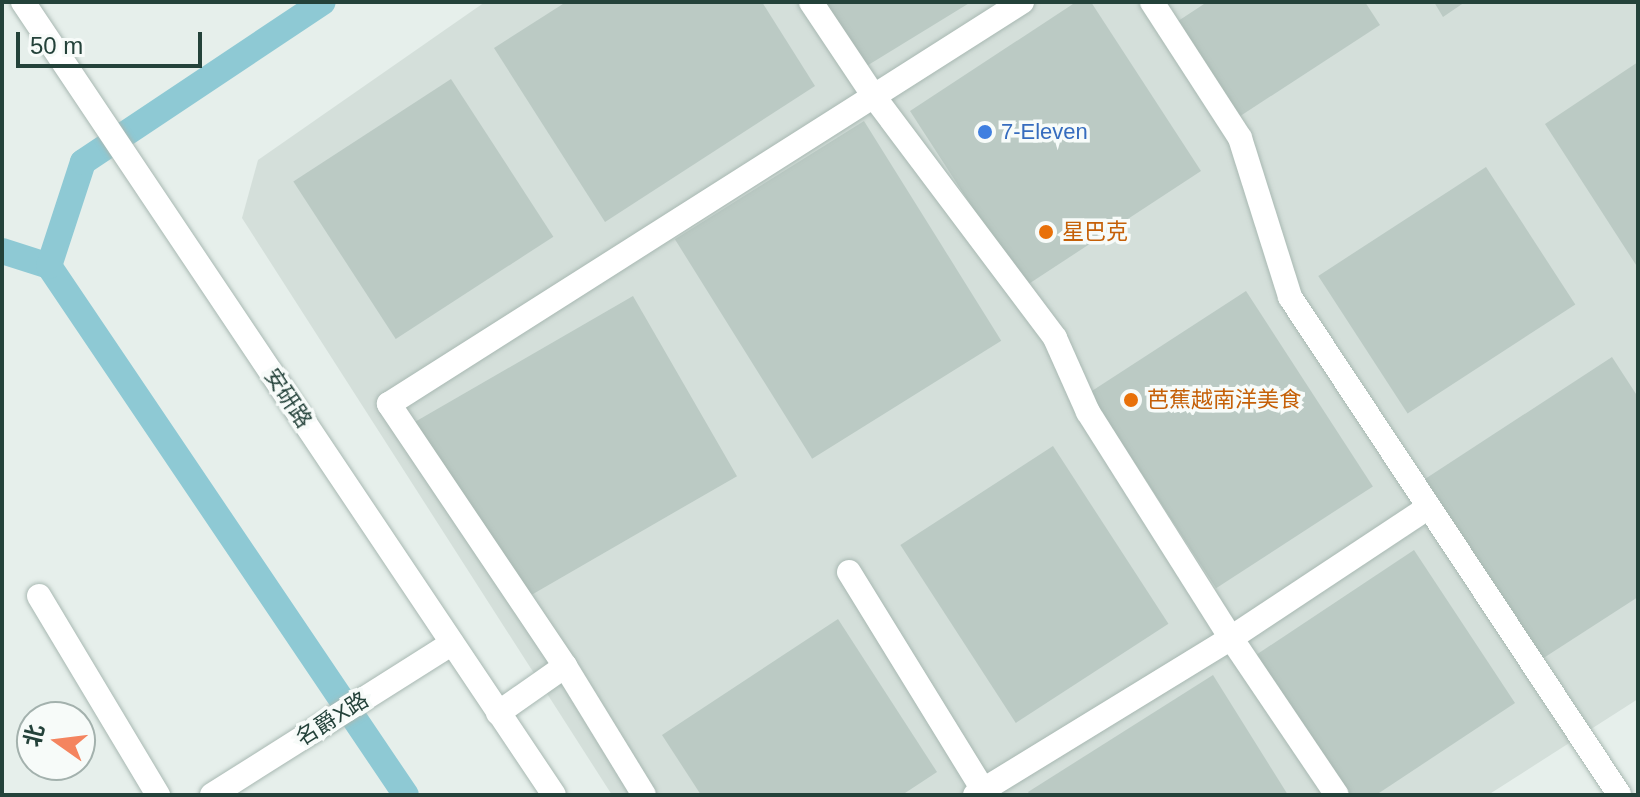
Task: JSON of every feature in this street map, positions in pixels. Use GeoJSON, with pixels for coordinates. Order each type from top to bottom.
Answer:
{"type":"FeatureCollection","features":[{"type":"Feature","properties":{"kind":"street","name":"安研路"},"geometry":{"type":"LineString","coordinates":[[23,2],[554,795]]}},
{"type":"Feature","properties":{"kind":"street"},"geometry":{"type":"LineString","coordinates":[[811,2],[875,98],[1055,338],[1088,412],[1231,638],[1337,795]]}},
{"type":"Feature","properties":{"kind":"street"},"geometry":{"type":"LineString","coordinates":[[644,795],[565,666],[389,404],[1022,2]]}},
{"type":"Feature","properties":{"kind":"street"},"geometry":{"type":"LineString","coordinates":[[1152,2],[1240,138],[1290,297],[1619,795],[1638,782]]}},
{"type":"Feature","properties":{"kind":"street"},"geometry":{"type":"LineString","coordinates":[[849,572],[981,793],[1231,638],[1429,507]]}},
{"type":"Feature","properties":{"kind":"street"},"geometry":{"type":"LineString","coordinates":[[39,596],[158,795]]}},
{"type":"Feature","properties":{"kind":"street","name":"名爵X路"},"geometry":{"type":"LineString","coordinates":[[212,795],[452,643]]}},
{"type":"Feature","properties":{"kind":"street"},"geometry":{"type":"LineString","coordinates":[[498,713],[565,666]]}},
{"type":"Feature","properties":{"kind":"shaded area"},"geometry":{"type":"Polygon","coordinates":[[[485,2],[1638,2],[1638,699],[1488,795],[612,795],[242,218],[258,160],[485,2]]]}},
{"type":"Feature","properties":{"kind":"building"},"geometry":{"type":"Polygon","coordinates":[[[566,2],[762,2],[815,86],[605,222],[494,48],[566,2]]]}},
{"type":"Feature","properties":{"kind":"building"},"geometry":{"type":"Polygon","coordinates":[[[825,2],[971,2],[865,67],[825,2]]]}},
{"type":"Feature","properties":{"kind":"building"},"geometry":{"type":"Polygon","coordinates":[[[1076,2],[1091,2],[1201,171],[1024,287],[910,111],[1076,2]]]}},
{"type":"Feature","properties":{"kind":"building"},"geometry":{"type":"Polygon","coordinates":[[[1207,2],[1365,2],[1380,25],[1225,126],[1163,31],[1207,2]]]}},
{"type":"Feature","properties":{"kind":"building"},"geometry":{"type":"Polygon","coordinates":[[[1434,2],[1465,2],[1443,17],[1434,2]]]}},
{"type":"Feature","properties":{"kind":"building"},"geometry":{"type":"Polygon","coordinates":[[[1638,62],[1638,268],[1545,124],[1638,62]]]}},
{"type":"Feature","properties":{"kind":"building"},"geometry":{"type":"Polygon","coordinates":[[[451,79],[553,237],[396,339],[293,181],[451,79]]]}},
{"type":"Feature","properties":{"kind":"building"},"geometry":{"type":"Polygon","coordinates":[[[864,121],[1001,341],[812,459],[675,239],[864,121]]]}},
{"type":"Feature","properties":{"kind":"building"},"geometry":{"type":"Polygon","coordinates":[[[1486,167],[1575,305],[1408,413],[1318,276],[1486,167]]]}},
{"type":"Feature","properties":{"kind":"building"},"geometry":{"type":"Polygon","coordinates":[[[1246,291],[1373,486],[1216,588],[1089,393],[1246,291]]]}},
{"type":"Feature","properties":{"kind":"building"},"geometry":{"type":"Polygon","coordinates":[[[633,296],[737,476],[516,604],[412,424],[633,296]]]}},
{"type":"Feature","properties":{"kind":"building"},"geometry":{"type":"Polygon","coordinates":[[[1612,357],[1638,397],[1638,597],[1542,659],[1425,479],[1612,357]]]}},
{"type":"Feature","properties":{"kind":"building"},"geometry":{"type":"Polygon","coordinates":[[[1053,446],[1168,624],[1016,723],[900,545],[1053,446]]]}},
{"type":"Feature","properties":{"kind":"building"},"geometry":{"type":"Polygon","coordinates":[[[1414,550],[1515,703],[1376,795],[1349,795],[1256,655],[1414,550]]]}},
{"type":"Feature","properties":{"kind":"building"},"geometry":{"type":"Polygon","coordinates":[[[838,619],[937,772],[902,795],[701,795],[662,735],[838,619]]]}},
{"type":"Feature","properties":{"kind":"building"},"geometry":{"type":"Polygon","coordinates":[[[1213,675],[1288,795],[1030,795],[1028,792],[1213,675]]]}},
{"type":"Feature","properties":{"kind":"waterway"},"geometry":{"type":"LineString","coordinates":[[49,266],[83,162],[323,2]]}},
{"type":"Feature","properties":{"kind":"waterway"},"geometry":{"type":"LineString","coordinates":[[2,251],[49,266],[406,795]]}},
{"type":"Feature","properties":{"kind":"place","name":"7-Eleven"},"geometry":{"type":"Point","coordinates":[985,132]}},
{"type":"Feature","properties":{"kind":"place","name":"星巴克"},"geometry":{"type":"Point","coordinates":[1046,232]}},
{"type":"Feature","properties":{"kind":"place","name":"芭蕉越南洋美食"},"geometry":{"type":"Point","coordinates":[1131,400]}}]}
